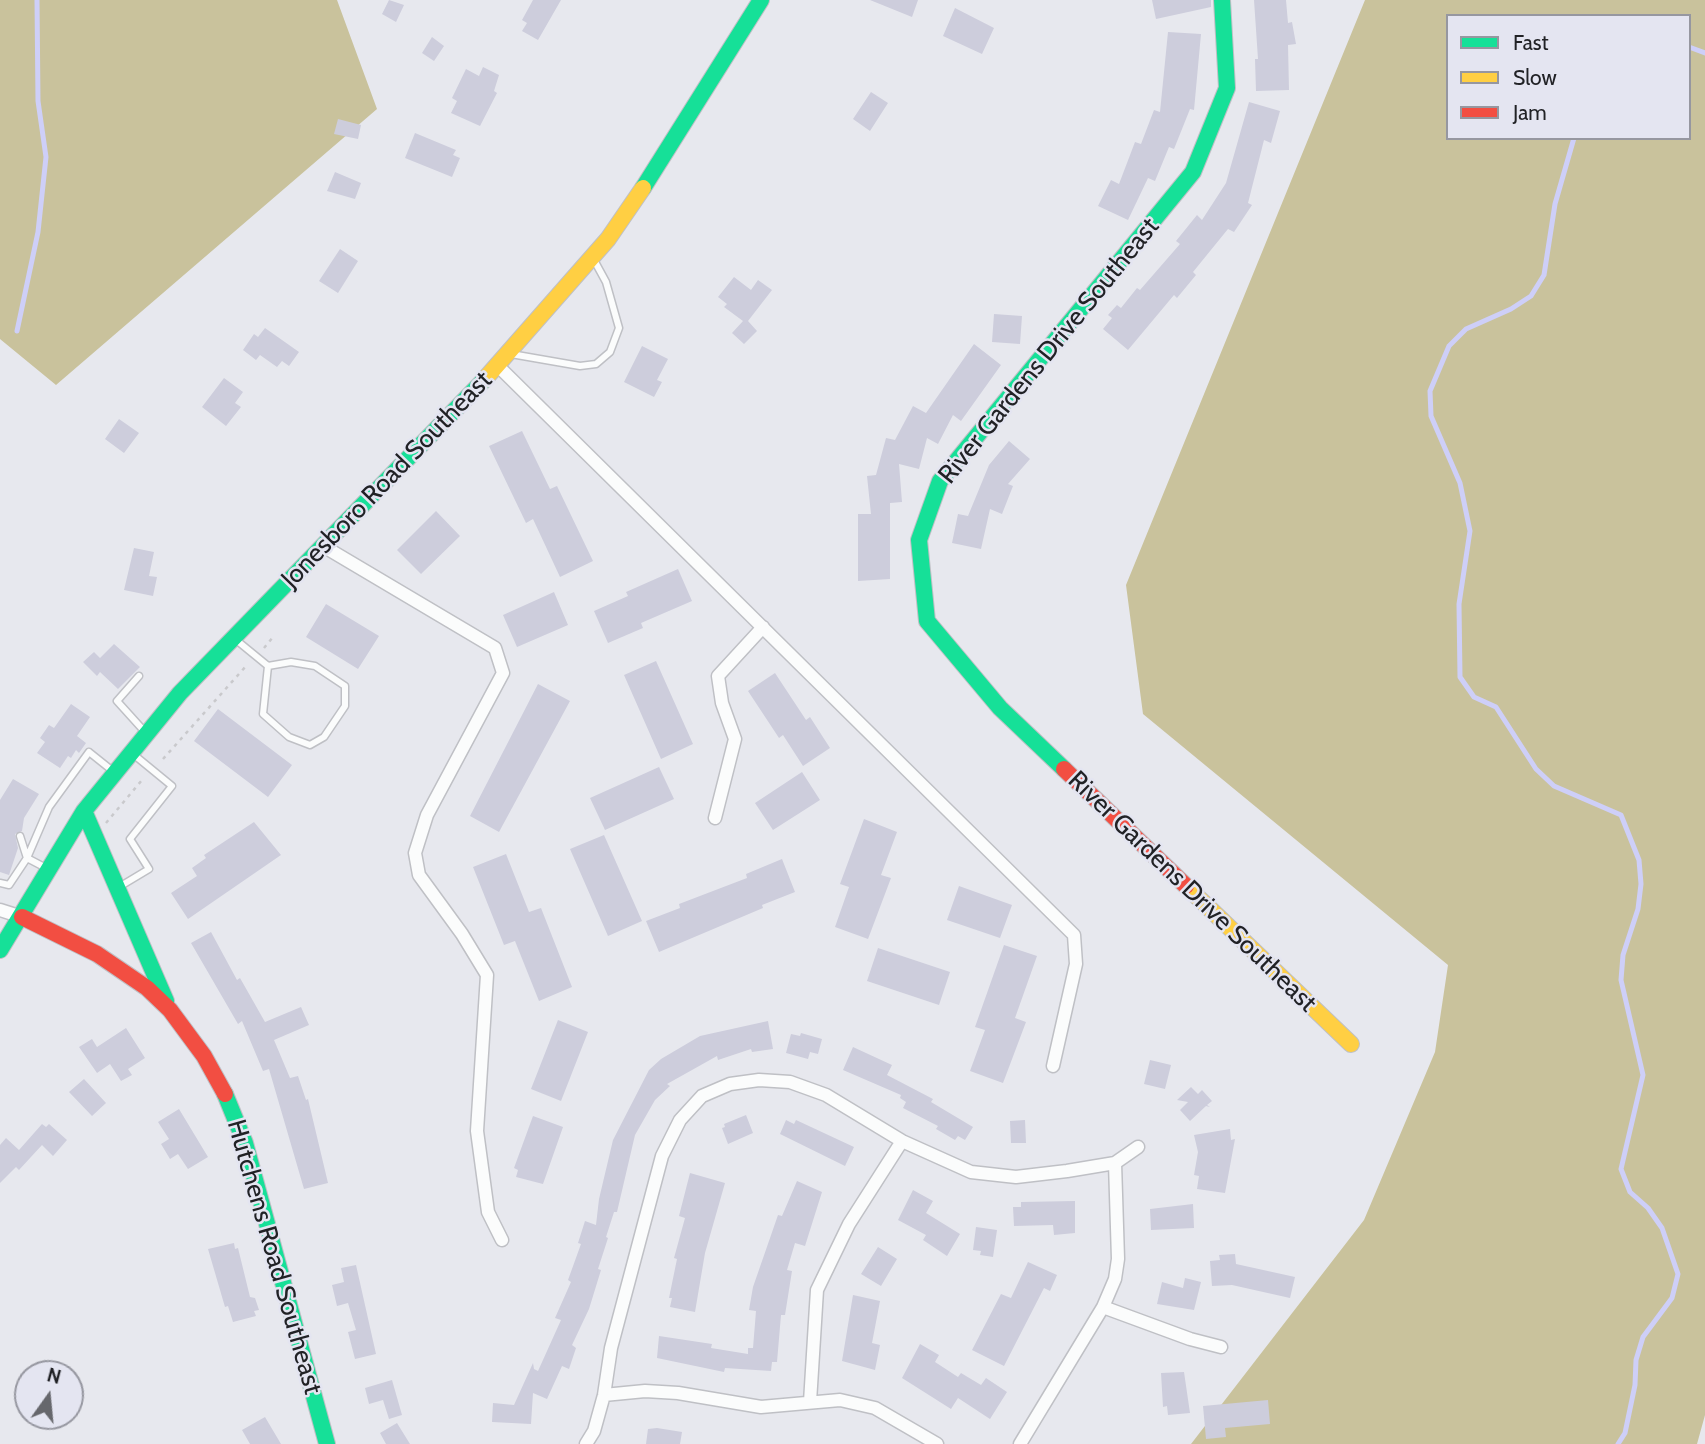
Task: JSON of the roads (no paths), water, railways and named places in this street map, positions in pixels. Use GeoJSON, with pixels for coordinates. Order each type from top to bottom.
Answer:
{"type":"FeatureCollection","features":[{"type":"Feature","properties":{"kind":"street","name":"Jonesboro Road Southeast"},"geometry":{"type":"LineString","coordinates":[[0,950],[84,811],[180,693],[504,360],[592,257],[673,144],[761,0]]}},
{"type":"Feature","properties":{"kind":"street","name":"River Gardens Drive Southeast"},"geometry":{"type":"LineString","coordinates":[[1222,0],[1227,88],[1193,172],[940,481],[919,540],[928,621],[1000,708],[1351,1044]]}},
{"type":"Feature","properties":{"kind":"street"},"geometry":{"type":"LineString","coordinates":[[504,360],[763,627],[1074,935],[1076,964],[1053,1066]]}},
{"type":"Feature","properties":{"kind":"street"},"geometry":{"type":"LineString","coordinates":[[323,546],[495,648],[503,673],[428,815],[415,853],[419,875],[462,934],[487,975],[477,1131],[488,1212],[502,1240]]}},
{"type":"Feature","properties":{"kind":"street"},"geometry":{"type":"LineString","coordinates":[[715,818],[735,738],[722,703],[718,676],[763,627]]}},
{"type":"Feature","properties":{"kind":"street"},"geometry":{"type":"LineString","coordinates":[[84,811],[170,1010]]}},
{"type":"Feature","properties":{"kind":"street"},"geometry":{"type":"LineString","coordinates":[[0,910],[22,917]]}},
{"type":"Feature","properties":{"kind":"street","name":"Hutchens Road Southeast"},"geometry":{"type":"LineString","coordinates":[[22,917],[97,954],[148,988],[170,1010],[204,1056],[229,1102],[245,1143],[327,1444]]}},
{"type":"Feature","properties":{"kind":"street"},"geometry":{"type":"LineString","coordinates":[[586,1444],[594,1432],[604,1395],[611,1348],[662,1156],[680,1120],[702,1096],[730,1084],[759,1080],[790,1082],[826,1095],[902,1141],[971,1172],[1016,1177],[1115,1163],[1138,1147]]}},
{"type":"Feature","properties":{"kind":"street"},"geometry":{"type":"LineString","coordinates":[[810,1402],[817,1290],[849,1224],[902,1141]]}},
{"type":"Feature","properties":{"kind":"street"},"geometry":{"type":"LineString","coordinates":[[1020,1444],[1103,1307],[1115,1279],[1118,1259],[1115,1163]]}},
{"type":"Feature","properties":{"kind":"street"},"geometry":{"type":"LineString","coordinates":[[1103,1307],[1190,1339],[1222,1347]]}},
{"type":"Feature","properties":{"kind":"street"},"geometry":{"type":"LineString","coordinates":[[604,1395],[645,1391],[678,1393],[761,1407],[840,1400],[875,1408],[937,1444]]}},
{"type":"Feature","properties":{"kind":"lane"},"geometry":{"type":"LineString","coordinates":[[504,360],[580,366],[596,364],[610,352],[619,328],[606,282],[592,257]]}},
{"type":"Feature","properties":{"kind":"lane"},"geometry":{"type":"LineString","coordinates":[[233,638],[268,666],[291,662],[315,666],[345,686],[345,706],[324,737],[310,745],[289,737],[263,714],[268,666]]}},
{"type":"Feature","properties":{"kind":"lane"},"geometry":{"type":"LineString","coordinates":[[139,676],[117,701],[147,734]]}},
{"type":"Feature","properties":{"kind":"lane"},"geometry":{"type":"LineString","coordinates":[[0,883],[9,885],[27,858],[49,807],[89,752],[115,773]]}},
{"type":"Feature","properties":{"kind":"lane"},"geometry":{"type":"LineString","coordinates":[[118,887],[149,869],[130,839],[172,786],[131,753]]}},
{"type":"Feature","properties":{"kind":"lane"},"geometry":{"type":"LineString","coordinates":[[20,836],[27,858],[50,870]]}},
{"type":"Feature","properties":{"kind":"lane"},"geometry":{"type":"LineString","coordinates":[[15,863],[27,858]]}},
{"type":"Feature","properties":{"kind":"waterway"},"geometry":{"type":"LineString","coordinates":[[17,331],[38,232],[46,157],[38,101],[37,0]]}},
{"type":"Feature","properties":{"kind":"waterway"},"geometry":{"type":"LineString","coordinates":[[1691,48],[1705,53]]}},
{"type":"Feature","properties":{"kind":"waterway"},"geometry":{"type":"LineString","coordinates":[[1573,140],[1555,204],[1544,275],[1531,296],[1511,309],[1466,329],[1449,346],[1430,391],[1431,416],[1460,483],[1470,531],[1459,604],[1460,677],[1474,697],[1496,707],[1536,769],[1554,786],[1621,815],[1639,860],[1641,884],[1638,909],[1623,955],[1621,980],[1643,1075],[1621,1169],[1630,1192],[1648,1208],[1662,1228],[1678,1274],[1672,1298],[1643,1337],[1636,1360],[1635,1385],[1625,1433],[1618,1444]]}}]}
